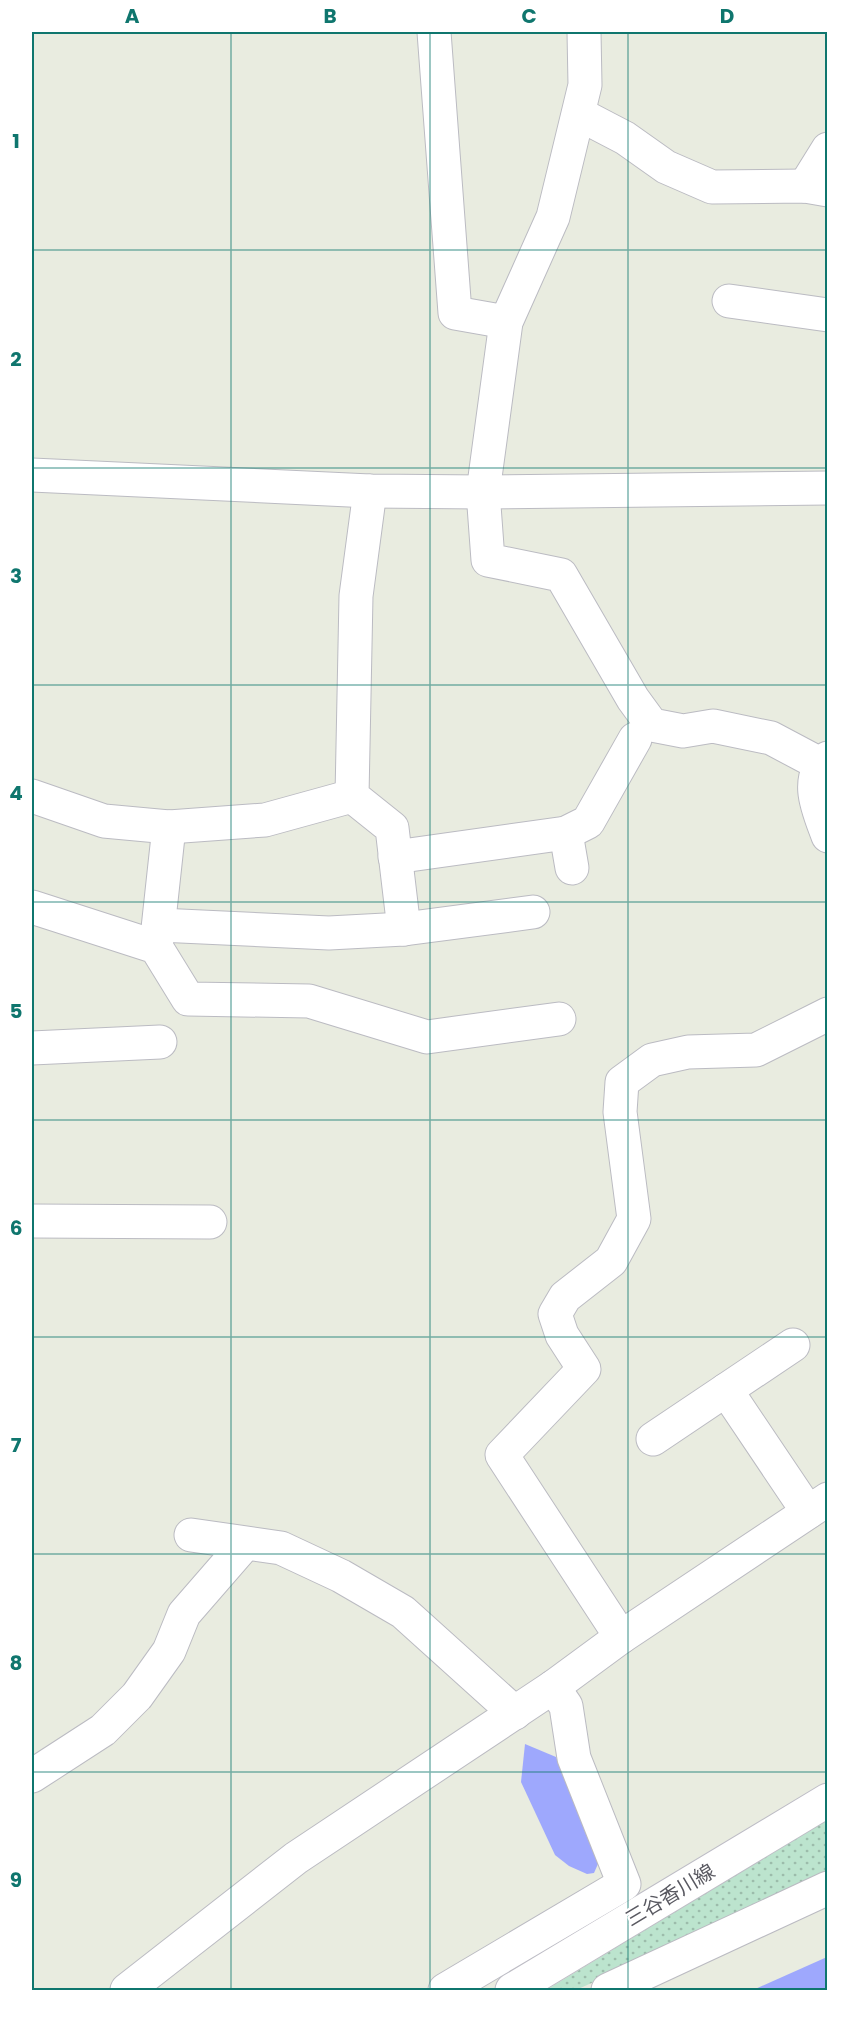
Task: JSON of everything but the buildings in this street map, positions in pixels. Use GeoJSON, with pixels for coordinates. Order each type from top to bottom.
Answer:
{"type":"FeatureCollection","features":[{"type":"Feature","properties":{"kind":"street"},"geometry":{"type":"LineString","coordinates":[[434,32],[455,313],[506,322]]}},
{"type":"Feature","properties":{"kind":"street"},"geometry":{"type":"LineString","coordinates":[[584,32],[585,85],[553,217],[506,322],[483,492],[488,560],[561,575],[633,699],[652,725],[683,731],[713,726],[771,738],[824,761],[813,793],[828,836]]}},
{"type":"Feature","properties":{"kind":"street"},"geometry":{"type":"LineString","coordinates":[[579,114],[626,138],[666,167],[712,187],[816,188],[828,149]]}},
{"type":"Feature","properties":{"kind":"street"},"geometry":{"type":"LineString","coordinates":[[729,301],[828,315]]}},
{"type":"Feature","properties":{"kind":"street"},"geometry":{"type":"LineString","coordinates":[[32,475],[369,491],[828,488]]}},
{"type":"Feature","properties":{"kind":"street"},"geometry":{"type":"LineString","coordinates":[[352,796],[356,596],[369,491]]}},
{"type":"Feature","properties":{"kind":"street"},"geometry":{"type":"LineString","coordinates":[[395,857],[566,833],[588,822],[634,739]]}},
{"type":"Feature","properties":{"kind":"street"},"geometry":{"type":"LineString","coordinates":[[32,796],[104,821],[169,827],[265,820],[352,796]]}},
{"type":"Feature","properties":{"kind":"street"},"geometry":{"type":"LineString","coordinates":[[352,796],[392,828],[404,929]]}},
{"type":"Feature","properties":{"kind":"street"},"geometry":{"type":"LineString","coordinates":[[169,827],[157,936],[188,999],[309,1001],[427,1037],[559,1019]]}},
{"type":"Feature","properties":{"kind":"street"},"geometry":{"type":"LineString","coordinates":[[566,833],[572,868]]}},
{"type":"Feature","properties":{"kind":"street"},"geometry":{"type":"LineString","coordinates":[[32,907],[157,936],[329,933],[404,929],[533,912]]}},
{"type":"Feature","properties":{"kind":"street"},"geometry":{"type":"LineString","coordinates":[[621,1637],[502,1455],[584,1369],[562,1335],[555,1314],[565,1297],[611,1261],[634,1219],[620,1112],[622,1082],[652,1060],[688,1052],[756,1050],[828,1014]]}},
{"type":"Feature","properties":{"kind":"street"},"geometry":{"type":"LineString","coordinates":[[32,1048],[160,1042]]}},
{"type":"Feature","properties":{"kind":"street"},"geometry":{"type":"LineString","coordinates":[[32,1221],[210,1222]]}},
{"type":"Feature","properties":{"kind":"street"},"geometry":{"type":"LineString","coordinates":[[653,1439],[793,1345]]}},
{"type":"Feature","properties":{"kind":"street"},"geometry":{"type":"LineString","coordinates":[[127,1990],[296,1858],[553,1687],[621,1637],[818,1505],[726,1390]]}},
{"type":"Feature","properties":{"kind":"street"},"geometry":{"type":"LineString","coordinates":[[191,1535],[244,1545],[281,1548],[341,1576],[403,1612],[514,1713]]}},
{"type":"Feature","properties":{"kind":"street"},"geometry":{"type":"LineString","coordinates":[[32,1776],[103,1730],[137,1696],[169,1651],[184,1614],[244,1545]]}},
{"type":"Feature","properties":{"kind":"street"},"geometry":{"type":"LineString","coordinates":[[445,1990],[624,1884],[574,1758],[566,1706],[553,1687]]}},
{"type":"Feature","properties":{"kind":"street","name":"三谷香川線"},"geometry":{"type":"LineString","coordinates":[[512,1990],[828,1800]]}},
{"type":"Feature","properties":{"kind":"street"},"geometry":{"type":"LineString","coordinates":[[608,1990],[828,1887]]}},
{"type":"Feature","properties":{"kind":"green space"},"geometry":{"type":"Polygon","coordinates":[[[827,1820],[827,1877],[576,1990],[546,1990],[827,1820]]]}},
{"type":"Feature","properties":{"kind":"water"},"geometry":{"type":"Polygon","coordinates":[[[525,1744],[556,1757],[601,1857],[594,1873],[587,1874],[569,1866],[555,1855],[521,1782],[525,1744]]]}},
{"type":"Feature","properties":{"kind":"water"},"geometry":{"type":"Polygon","coordinates":[[[827,1957],[827,1990],[753,1990],[827,1957]]]}}]}
